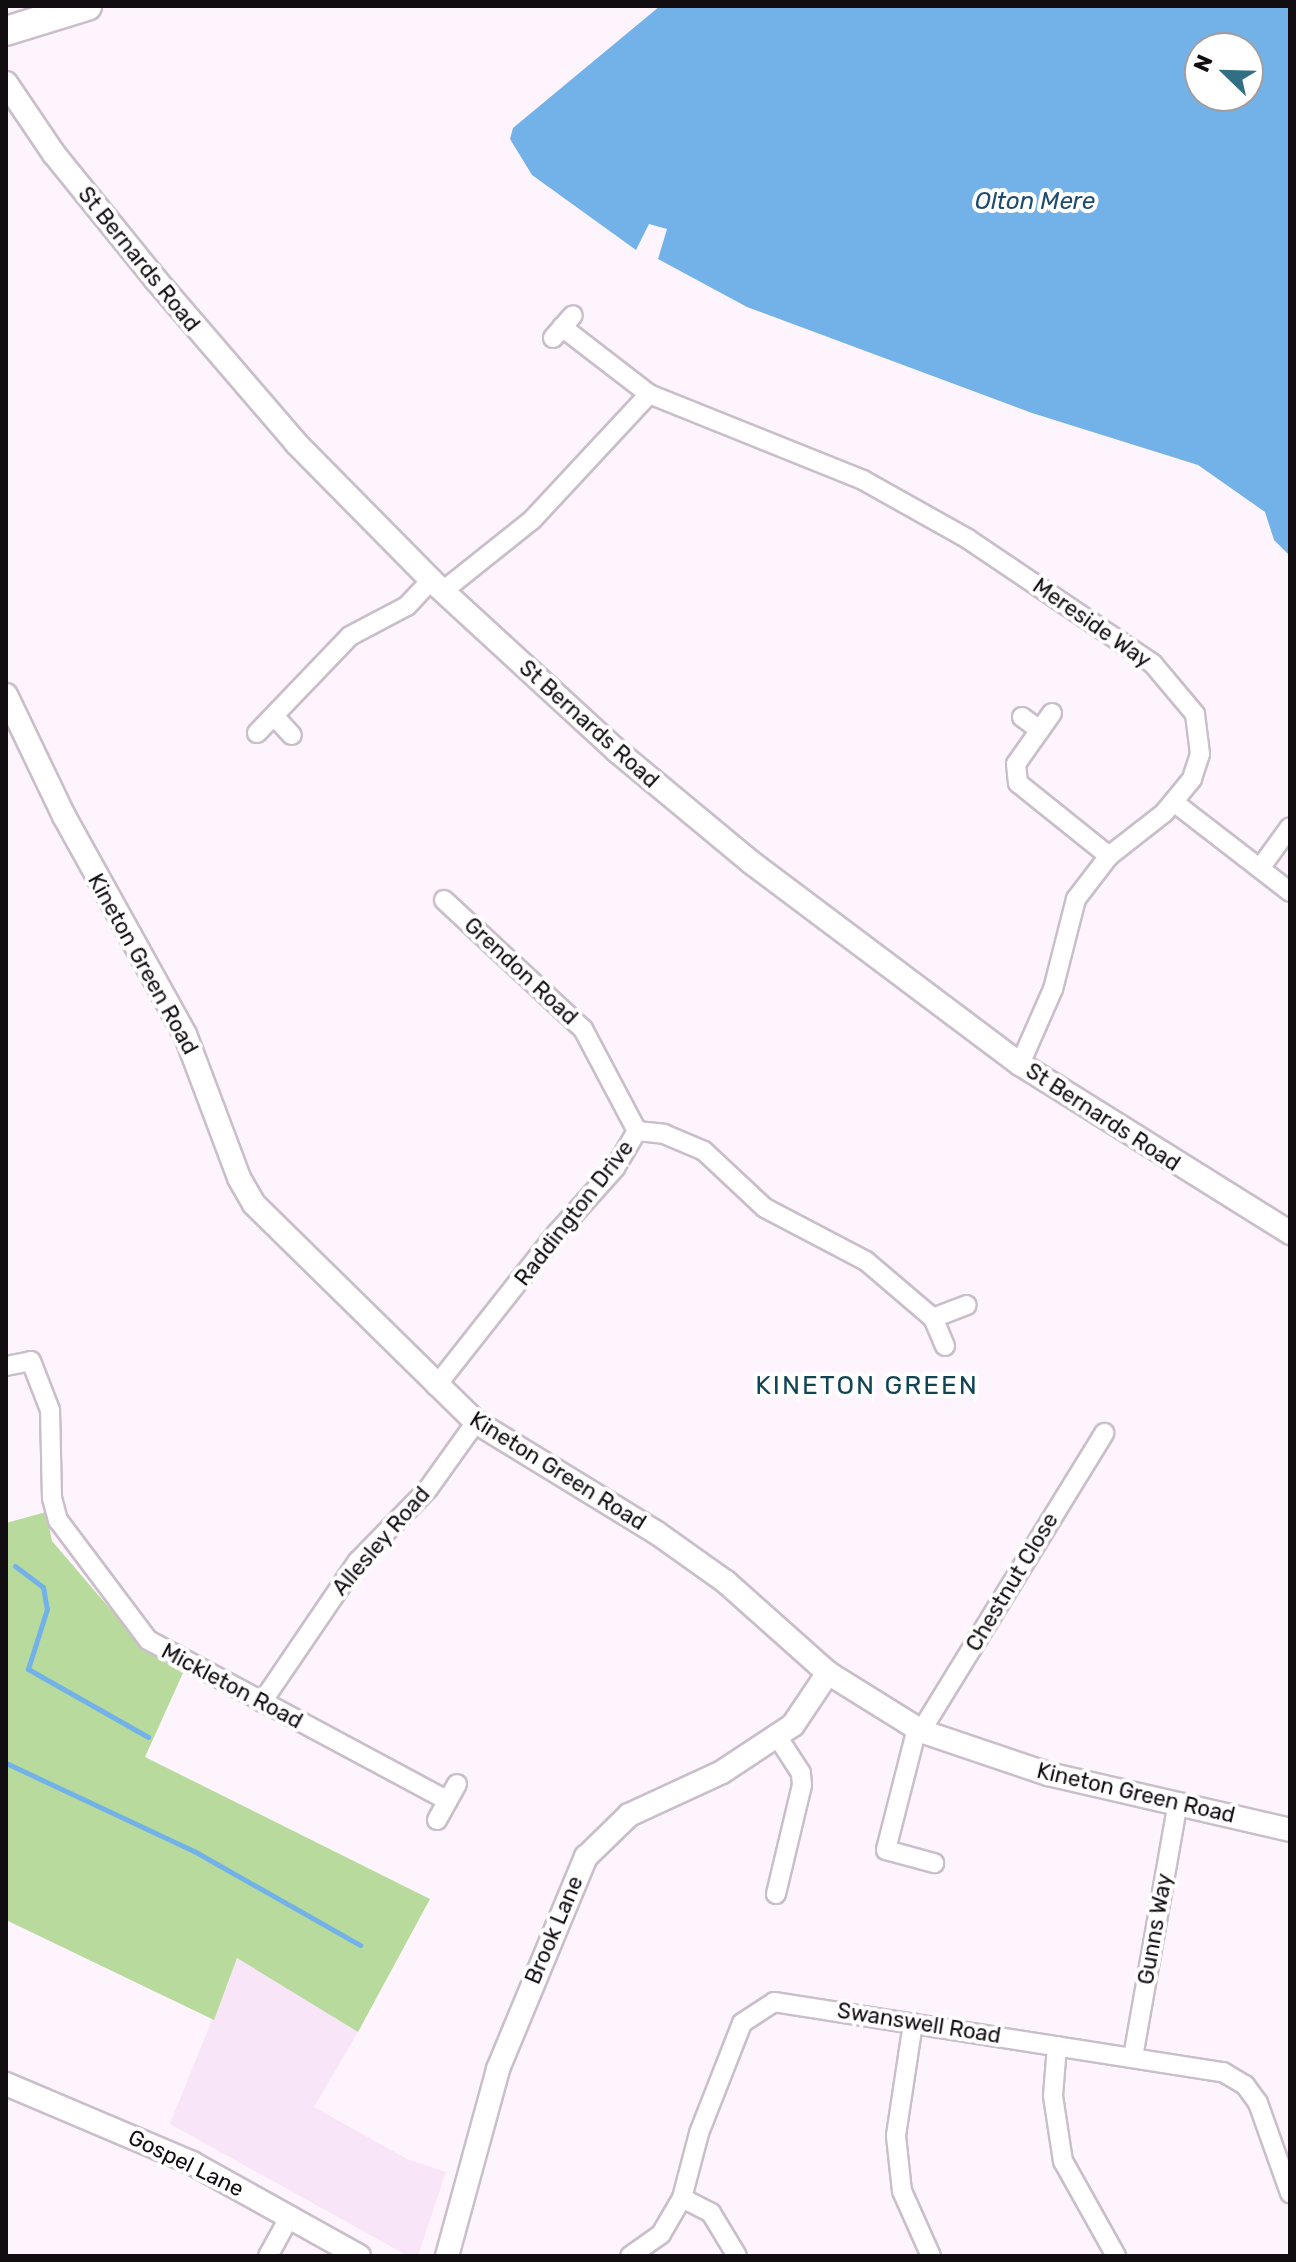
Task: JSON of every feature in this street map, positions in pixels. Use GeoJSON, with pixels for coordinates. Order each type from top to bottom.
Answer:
{"type":"FeatureCollection","features":[{"type":"Feature","properties":{"kind":"highway"},"geometry":{"type":"LineString","coordinates":[[6,31],[87,6]]}},
{"type":"Feature","properties":{"kind":"street","name":"St Bernards Road"},"geometry":{"type":"LineString","coordinates":[[6,83],[54,154],[223,361],[437,586],[617,751],[752,863],[1020,1064],[1290,1233]]}},
{"type":"Feature","properties":{"kind":"street","name":"Mereside Way"},"geometry":{"type":"LineString","coordinates":[[563,327],[649,394],[863,480],[968,539],[1153,664],[1195,714],[1200,735],[1192,779],[1175,803],[1109,856],[1072,910],[1053,989],[1020,1064]]}},
{"type":"Feature","properties":{"kind":"street"},"geometry":{"type":"LineString","coordinates":[[257,733],[350,636],[407,606],[532,520],[649,394]]}},
{"type":"Feature","properties":{"kind":"street","name":"Kineton Green Road"},"geometry":{"type":"LineString","coordinates":[[6,695],[104,893],[185,1034],[239,1178],[254,1204],[476,1422],[726,1582],[828,1673],[919,1730],[1048,1774],[1290,1830]]}},
{"type":"Feature","properties":{"kind":"street"},"geometry":{"type":"LineString","coordinates":[[1052,713],[1016,764],[1018,783],[1109,856]]}},
{"type":"Feature","properties":{"kind":"street"},"geometry":{"type":"LineString","coordinates":[[274,716],[292,735]]}},
{"type":"Feature","properties":{"kind":"street"},"geometry":{"type":"LineString","coordinates":[[1022,717],[1040,730]]}},
{"type":"Feature","properties":{"kind":"street"},"geometry":{"type":"LineString","coordinates":[[1175,803],[1290,892]]}},
{"type":"Feature","properties":{"kind":"street"},"geometry":{"type":"LineString","coordinates":[[1261,867],[1290,827]]}},
{"type":"Feature","properties":{"kind":"street","name":"Grendon Road"},"geometry":{"type":"LineString","coordinates":[[444,900],[583,1029],[637,1131]]}},
{"type":"Feature","properties":{"kind":"street","name":"Raddington Drive"},"geometry":{"type":"LineString","coordinates":[[436,1386],[615,1168],[637,1131],[664,1134],[704,1151],[765,1208],[866,1261],[933,1318],[945,1346]]}},
{"type":"Feature","properties":{"kind":"street"},"geometry":{"type":"LineString","coordinates":[[933,1318],[967,1305]]}},
{"type":"Feature","properties":{"kind":"street","name":"Mickleton Road"},"geometry":{"type":"LineString","coordinates":[[6,1366],[31,1361],[50,1410],[52,1498],[65,1535],[148,1640],[448,1801]]}},
{"type":"Feature","properties":{"kind":"street","name":"Allesley Road"},"geometry":{"type":"LineString","coordinates":[[262,1702],[358,1561],[428,1489],[476,1422]]}},
{"type":"Feature","properties":{"kind":"street","name":"Chestnut Close"},"geometry":{"type":"LineString","coordinates":[[934,1863],[886,1850],[919,1730],[1104,1433]]}},
{"type":"Feature","properties":{"kind":"street","name":"Brook Lane"},"geometry":{"type":"LineString","coordinates":[[447,2256],[498,2069],[586,1857],[629,1815],[708,1779],[793,1725],[828,1673]]}},
{"type":"Feature","properties":{"kind":"street"},"geometry":{"type":"LineString","coordinates":[[776,1894],[802,1785],[801,1773],[777,1736]]}},
{"type":"Feature","properties":{"kind":"street"},"geometry":{"type":"LineString","coordinates":[[437,1820],[457,1784]]}},
{"type":"Feature","properties":{"kind":"street","name":"Gunns Way"},"geometry":{"type":"LineString","coordinates":[[1133,2057],[1178,1802]]}},
{"type":"Feature","properties":{"kind":"street","name":"Swanswell Road"},"geometry":{"type":"LineString","coordinates":[[630,2256],[661,2234],[682,2198],[720,2070],[749,2014],[774,2002],[793,2002],[1223,2072],[1245,2085],[1258,2103],[1290,2193]]}},
{"type":"Feature","properties":{"kind":"street"},"geometry":{"type":"LineString","coordinates":[[913,2023],[896,2136],[902,2191],[931,2256]]}},
{"type":"Feature","properties":{"kind":"street"},"geometry":{"type":"LineString","coordinates":[[1057,2046],[1053,2096],[1063,2161],[1116,2256]]}},
{"type":"Feature","properties":{"kind":"street","name":"Gospel Lane"},"geometry":{"type":"LineString","coordinates":[[6,2084],[167,2151],[359,2256]]}},
{"type":"Feature","properties":{"kind":"street"},"geometry":{"type":"LineString","coordinates":[[682,2198],[711,2213],[737,2256]]}},
{"type":"Feature","properties":{"kind":"street"},"geometry":{"type":"LineString","coordinates":[[268,2256],[290,2216]]}},
{"type":"Feature","properties":{"kind":"shaded area"},"geometry":{"type":"Polygon","coordinates":[[[237,1958],[358,2032],[314,2107],[407,2159],[446,2172],[418,2256],[408,2256],[170,2124],[237,1958]]]}},
{"type":"Feature","properties":{"kind":"green space"},"geometry":{"type":"Polygon","coordinates":[[[46,1512],[52,1541],[147,1652],[183,1673],[145,1757],[430,1899],[358,2032],[237,1958],[214,2020],[6,1920],[6,1523],[46,1512]]]}},
{"type":"Feature","properties":{"kind":"water","name":"Olton Mere"},"geometry":{"type":"Polygon","coordinates":[[[660,6],[1290,6],[1290,556],[1274,540],[1265,512],[1198,465],[1032,413],[747,307],[658,259],[667,229],[649,224],[636,250],[532,175],[510,139],[513,128],[660,6]]]}},
{"type":"Feature","properties":{"kind":"waterway"},"geometry":{"type":"LineString","coordinates":[[15,1566],[43,1587],[47,1609],[28,1669],[148,1737]]}},
{"type":"Feature","properties":{"kind":"waterway"},"geometry":{"type":"LineString","coordinates":[[6,1763],[194,1851],[360,1945]]}},
{"type":"Feature","properties":{"kind":"district","name":"KINETON GREEN"},"geometry":{"type":"Point","coordinates":[867,1386]}}]}
